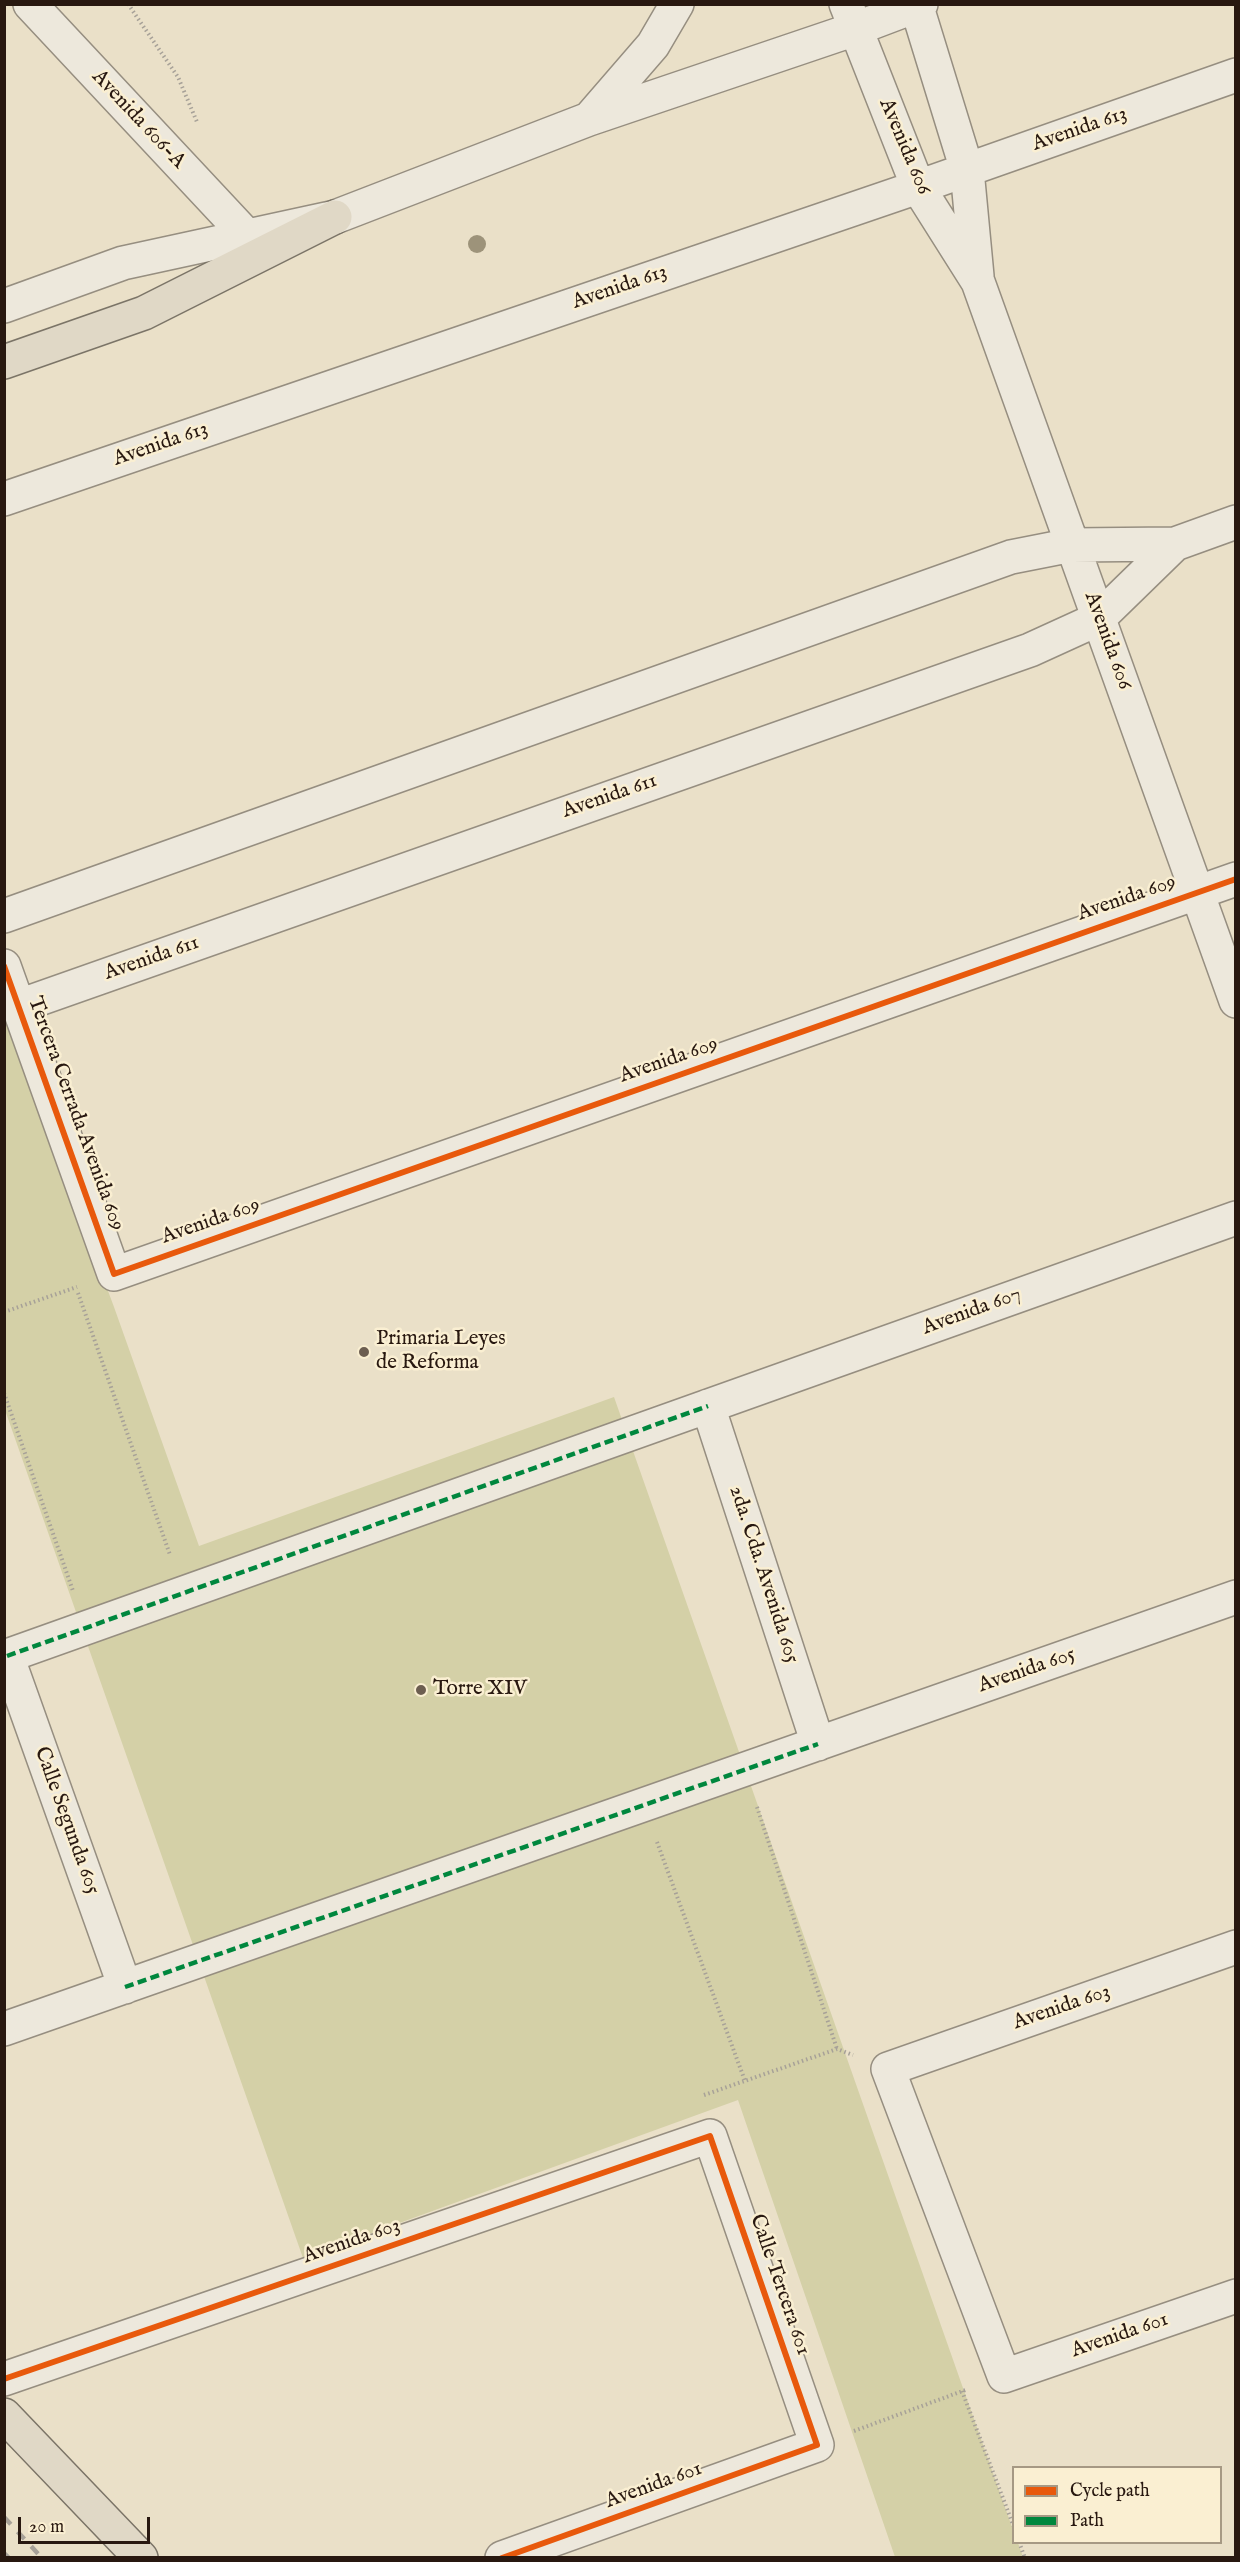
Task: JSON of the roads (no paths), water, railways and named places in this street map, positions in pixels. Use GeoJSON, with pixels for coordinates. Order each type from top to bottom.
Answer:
{"type":"FeatureCollection","features":[{"type":"Feature","properties":{"kind":"highway"},"geometry":{"type":"LineString","coordinates":[[4,362],[144,313],[335,217]]}},
{"type":"Feature","properties":{"kind":"highway"},"geometry":{"type":"LineString","coordinates":[[4,2415],[141,2558]]}},
{"type":"Feature","properties":{"kind":"street","name":"Avenida 606-A"},"geometry":{"type":"LineString","coordinates":[[30,4],[247,236]]}},
{"type":"Feature","properties":{"kind":"street"},"geometry":{"type":"LineString","coordinates":[[589,119],[653,45],[677,4]]}},
{"type":"Feature","properties":{"kind":"street"},"geometry":{"type":"LineString","coordinates":[[4,306],[123,263],[335,217],[851,17],[918,5]]}},
{"type":"Feature","properties":{"kind":"street","name":"Avenida 606"},"geometry":{"type":"LineString","coordinates":[[918,5],[967,170],[978,282]]}},
{"type":"Feature","properties":{"kind":"street","name":"Avenida 606"},"geometry":{"type":"LineString","coordinates":[[851,17],[918,188],[978,282],[1236,1001]]}},
{"type":"Feature","properties":{"kind":"street","name":"Avenida 613"},"geometry":{"type":"LineString","coordinates":[[4,499],[918,188],[1236,75]]}},
{"type":"Feature","properties":{"kind":"street","name":"Avenida 611"},"geometry":{"type":"LineString","coordinates":[[4,916],[1011,557],[1072,545],[1175,544],[1236,522]]}},
{"type":"Feature","properties":{"kind":"street","name":"Avenida 611"},"geometry":{"type":"LineString","coordinates":[[19,1006],[1019,654],[1098,619],[1175,544]]}},
{"type":"Feature","properties":{"kind":"street","name":"Avenida 609"},"geometry":{"type":"LineString","coordinates":[[114,1274],[1236,879]]}},
{"type":"Feature","properties":{"kind":"street","name":"Tercera Cerrada Avenida 609"},"geometry":{"type":"LineString","coordinates":[[4,966],[114,1274]]}},
{"type":"Feature","properties":{"kind":"street","name":"Avenida 607"},"geometry":{"type":"LineString","coordinates":[[6,1656],[1236,1218]]}},
{"type":"Feature","properties":{"kind":"street","name":"2da. Cda. Avenida 605"},"geometry":{"type":"LineString","coordinates":[[708,1406],[818,1744]]}},
{"type":"Feature","properties":{"kind":"street","name":"Avenida 605"},"geometry":{"type":"LineString","coordinates":[[125,1987],[1236,1597]]}},
{"type":"Feature","properties":{"kind":"street","name":"Calle Segunda 605"},"geometry":{"type":"LineString","coordinates":[[6,1656],[125,1987]]}},
{"type":"Feature","properties":{"kind":"street","name":"Avenida 603"},"geometry":{"type":"LineString","coordinates":[[1004,2376],[888,2069],[1236,1947]]}},
{"type":"Feature","properties":{"kind":"street"},"geometry":{"type":"LineString","coordinates":[[4,2029],[125,1987]]}},
{"type":"Feature","properties":{"kind":"street","name":"Avenida 603"},"geometry":{"type":"LineString","coordinates":[[4,2379],[710,2136]]}},
{"type":"Feature","properties":{"kind":"street","name":"Calle Tercera 601"},"geometry":{"type":"LineString","coordinates":[[710,2136],[816,2445]]}},
{"type":"Feature","properties":{"kind":"street","name":"Avenida 601"},"geometry":{"type":"LineString","coordinates":[[1004,2376],[1236,2296]]}},
{"type":"Feature","properties":{"kind":"street","name":"Avenida 601"},"geometry":{"type":"LineString","coordinates":[[502,2558],[816,2445]]}},
{"type":"Feature","properties":{"kind":"railway"},"geometry":{"type":"LineString","coordinates":[[4,2517],[42,2558]]}},
{"type":"Feature","properties":{"kind":"railway"},"geometry":{"type":"LineString","coordinates":[[4,2553],[9,2558]]}},
{"type":"Feature","properties":{"kind":"place","name":"Primaria Leyes de Reforma"},"geometry":{"type":"Point","coordinates":[364,1352]}},
{"type":"Feature","properties":{"kind":"place","name":"Torre XIV"},"geometry":{"type":"Point","coordinates":[421,1690]}}]}
